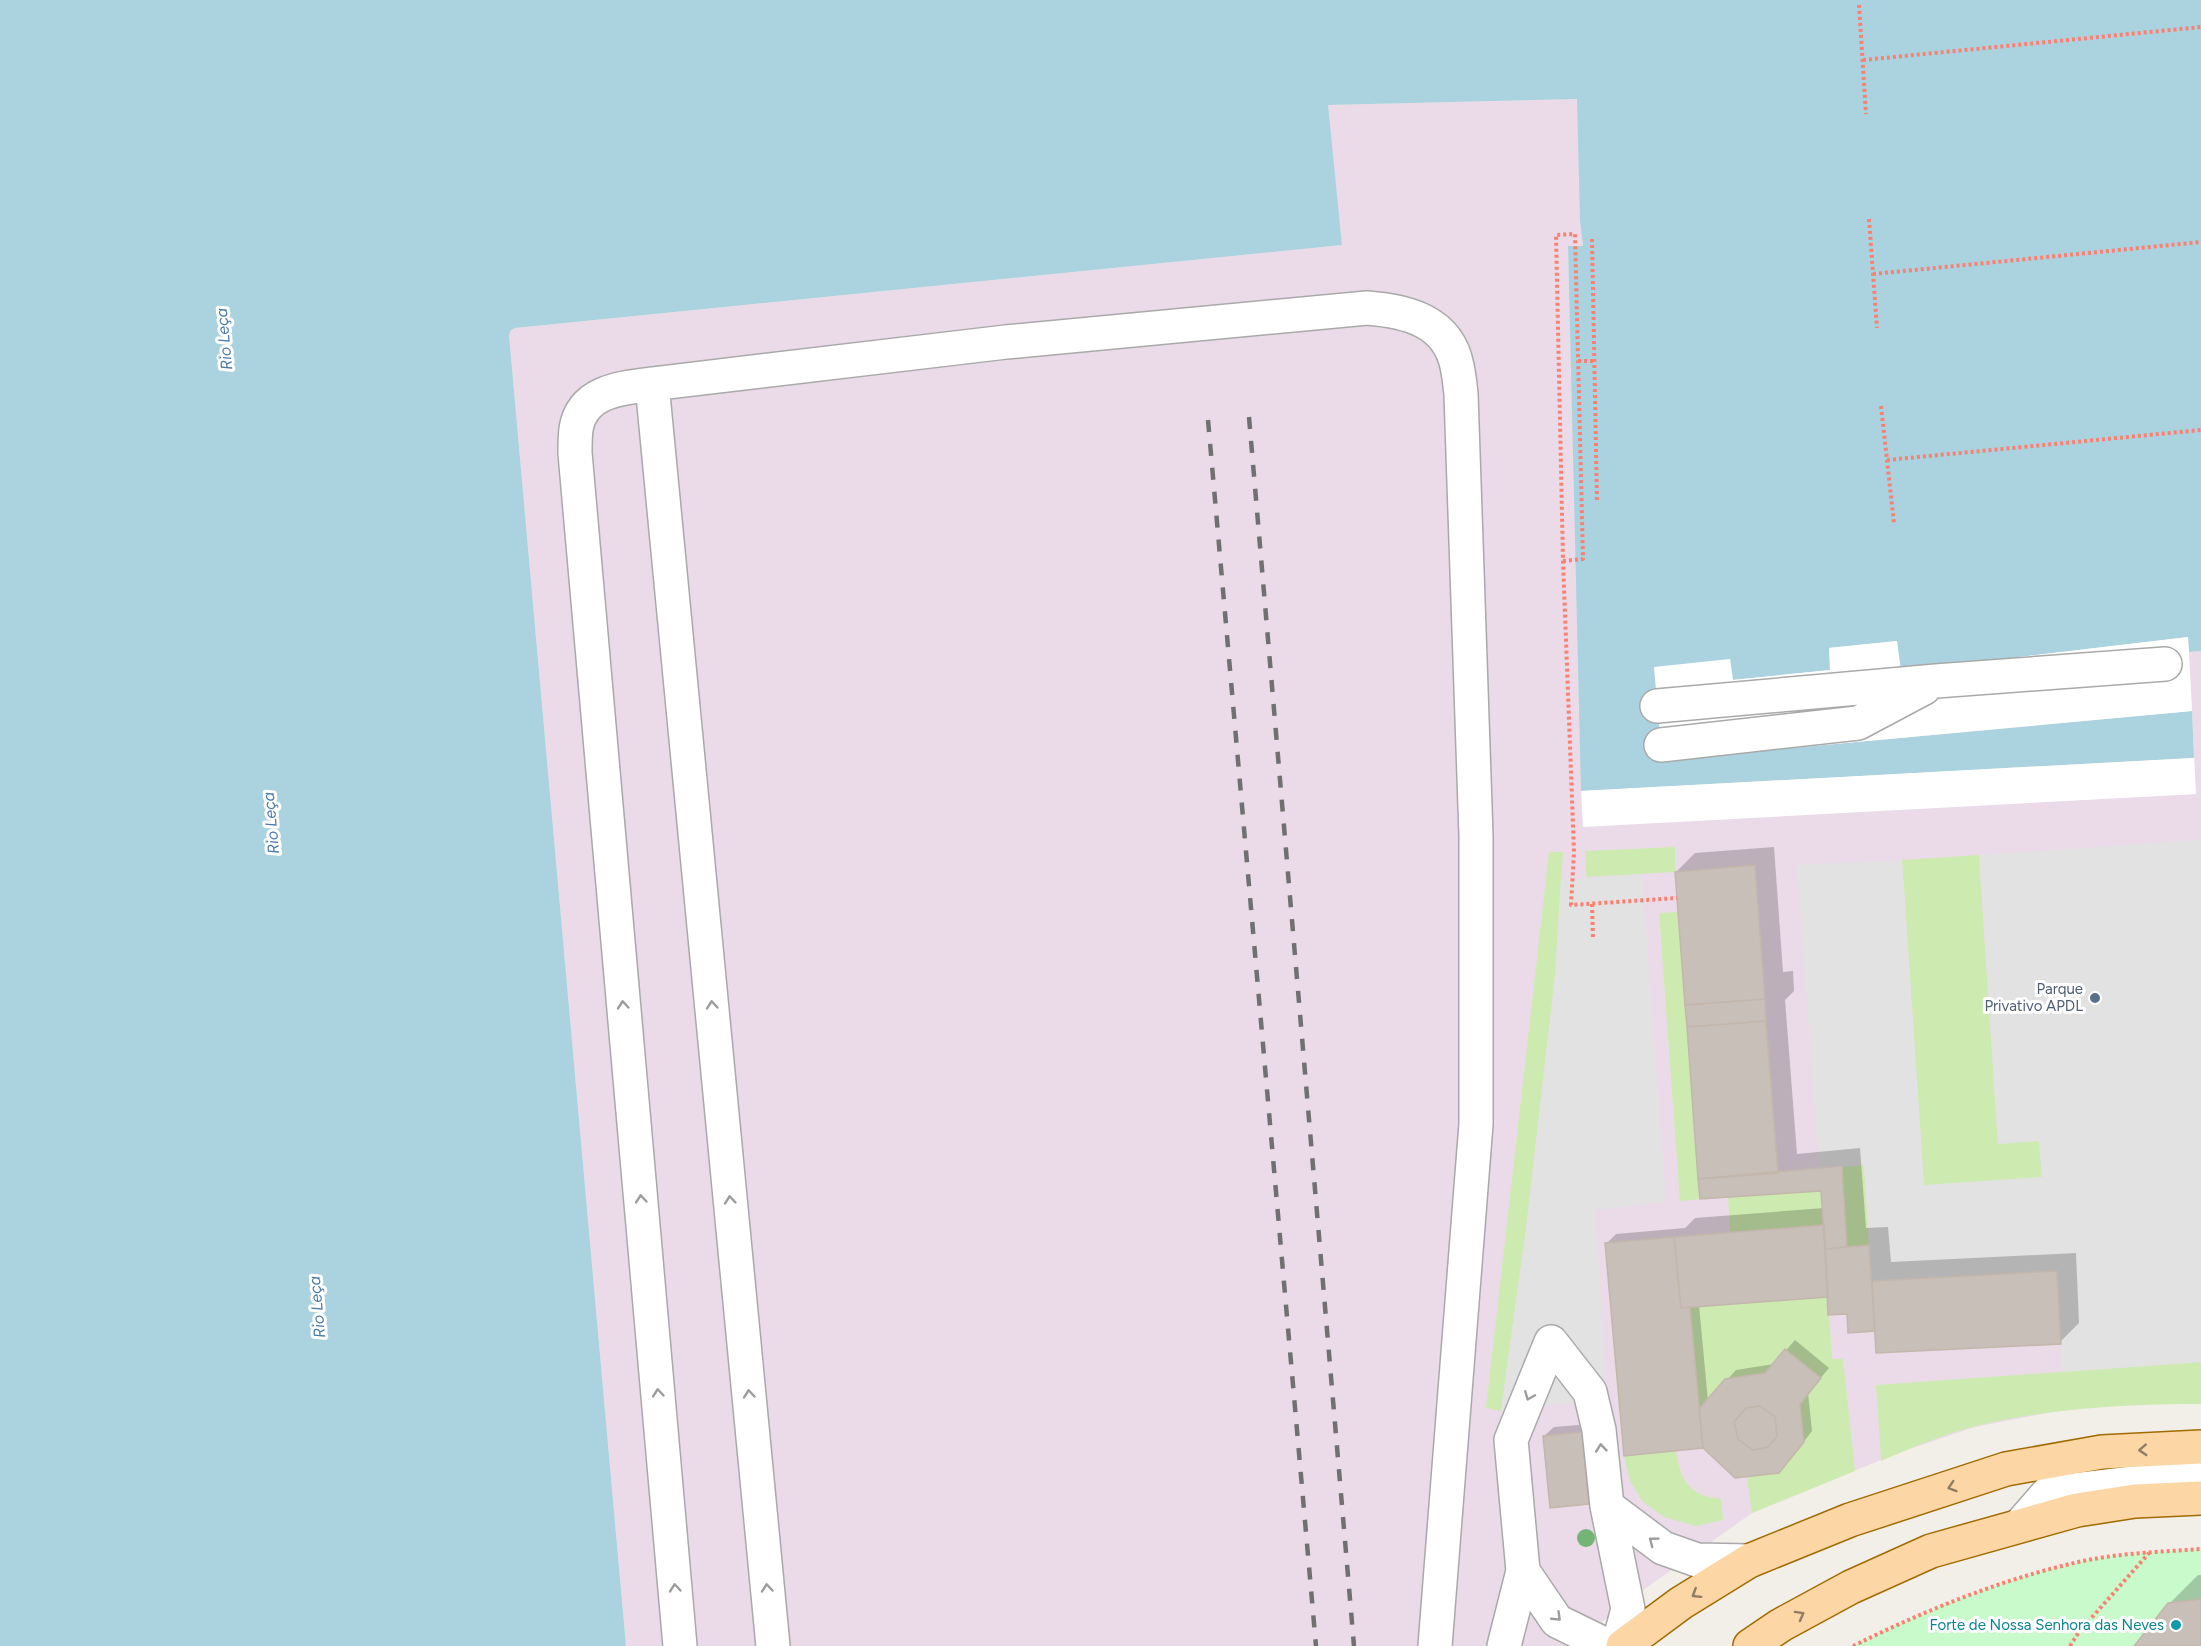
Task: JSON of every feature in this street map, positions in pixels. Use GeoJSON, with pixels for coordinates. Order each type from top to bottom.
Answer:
{"type":"FeatureCollection","features":[{"type":"Feature","properties":{"kind":"main road"},"geometry":{"type":"LineString","coordinates":[[1623,1646],[1681,1604],[1749,1561],[1850,1520],[2006,1469],[2102,1452],[2201,1447]]}},
{"type":"Feature","properties":{"kind":"main road"},"geometry":{"type":"LineString","coordinates":[[1750,1646],[1781,1625],[1851,1587],[1931,1551],[2077,1510],[2135,1501],[2201,1498]]}},
{"type":"Feature","properties":{"kind":"lane"},"geometry":{"type":"LineString","coordinates":[[680,1646],[575,453],[576,427],[587,404],[611,389],[1006,342],[1367,308],[1394,310],[1424,319],[1446,340],[1457,364],[1461,394],[1476,836],[1476,1124],[1435,1646]]}},
{"type":"Feature","properties":{"kind":"lane"},"geometry":{"type":"LineString","coordinates":[[652,384],[773,1646]]}},
{"type":"Feature","properties":{"kind":"lane"},"geometry":{"type":"LineString","coordinates":[[1657,706],[1936,681],[2165,664]]}},
{"type":"Feature","properties":{"kind":"lane"},"geometry":{"type":"LineString","coordinates":[[1661,745],[1858,723],[1936,681]]}},
{"type":"Feature","properties":{"kind":"lane"},"geometry":{"type":"LineString","coordinates":[[1504,1646],[1523,1571],[1511,1440],[1551,1342],[1590,1392],[1599,1430],[1607,1506],[1628,1609],[1618,1646]]}},
{"type":"Feature","properties":{"kind":"lane"},"geometry":{"type":"LineString","coordinates":[[2021,1524],[2048,1492],[2201,1475]]}},
{"type":"Feature","properties":{"kind":"lane"},"geometry":{"type":"LineString","coordinates":[[1607,1506],[1663,1548],[1697,1560],[1749,1561]]}},
{"type":"Feature","properties":{"kind":"lane"},"geometry":{"type":"LineString","coordinates":[[1523,1571],[1557,1621],[1608,1646]]}},
{"type":"Feature","properties":{"kind":"path"},"geometry":{"type":"LineString","coordinates":[[1859,5],[1866,114]]}},
{"type":"Feature","properties":{"kind":"path"},"geometry":{"type":"LineString","coordinates":[[1863,60],[2201,27]]}},
{"type":"Feature","properties":{"kind":"path"},"geometry":{"type":"LineString","coordinates":[[1869,219],[1877,328]]}},
{"type":"Feature","properties":{"kind":"path"},"geometry":{"type":"LineString","coordinates":[[1563,561],[1583,559],[1575,234],[1556,235],[1563,561],[1574,852],[1571,905],[1677,898]]}},
{"type":"Feature","properties":{"kind":"path"},"geometry":{"type":"LineString","coordinates":[[1592,239],[1597,501]]}},
{"type":"Feature","properties":{"kind":"path"},"geometry":{"type":"LineString","coordinates":[[1873,274],[2201,242]]}},
{"type":"Feature","properties":{"kind":"path"},"geometry":{"type":"LineString","coordinates":[[1578,362],[1595,361]]}},
{"type":"Feature","properties":{"kind":"path"},"geometry":{"type":"LineString","coordinates":[[1881,406],[1894,523]]}},
{"type":"Feature","properties":{"kind":"path"},"geometry":{"type":"LineString","coordinates":[[1887,459],[2201,430]]}},
{"type":"Feature","properties":{"kind":"path"},"geometry":{"type":"LineString","coordinates":[[1592,904],[1593,939]]}},
{"type":"Feature","properties":{"kind":"path"},"geometry":{"type":"LineString","coordinates":[[1853,1646],[1985,1587],[2076,1562],[2149,1553],[2201,1550]]}},
{"type":"Feature","properties":{"kind":"path"},"geometry":{"type":"LineString","coordinates":[[2070,1646],[2079,1632],[2149,1553]]}},
{"type":"Feature","properties":{"kind":"shaded area"},"geometry":{"type":"Polygon","coordinates":[[[1578,99],[1580,222],[1583,246],[1568,247],[1584,826],[2196,794],[2189,652],[2201,651],[2201,1404],[2130,1404],[2052,1412],[1975,1427],[1898,1453],[1752,1513],[1639,1593],[1571,1646],[626,1646],[509,335],[511,330],[1342,245],[1327,105],[1578,99]]]}},
{"type":"Feature","properties":{"kind":"shaded area","name":"Parque Privativo APDL"},"geometry":{"type":"Polygon","coordinates":[[[2201,840],[2201,1362],[2062,1372],[2057,1271],[1872,1281],[1864,1165],[1819,1169],[1797,865],[1902,860],[1924,1185],[2042,1177],[2039,1141],[1998,1144],[1979,855],[2201,840]]]}},
{"type":"Feature","properties":{"kind":"shaded area"},"geometry":{"type":"Polygon","coordinates":[[[1642,874],[1666,1202],[1595,1210],[1607,1398],[1501,1411],[1526,1229],[1555,976],[1561,880],[1642,874]]]}},
{"type":"Feature","properties":{"kind":"green space"},"geometry":{"type":"Polygon","coordinates":[[[1675,847],[1675,872],[1586,877],[1585,851],[1675,847]]]}},
{"type":"Feature","properties":{"kind":"green space"},"geometry":{"type":"Polygon","coordinates":[[[1549,852],[1563,852],[1555,976],[1526,1229],[1501,1411],[1486,1408],[1549,852]]]}},
{"type":"Feature","properties":{"kind":"green space"},"geometry":{"type":"Polygon","coordinates":[[[1979,855],[1998,1144],[2039,1141],[2042,1178],[1924,1186],[1902,860],[1979,855]]]}},
{"type":"Feature","properties":{"kind":"green space"},"geometry":{"type":"Polygon","coordinates":[[[1678,912],[1700,1199],[1680,1201],[1659,913],[1678,912]]]}},
{"type":"Feature","properties":{"kind":"green space"},"geometry":{"type":"Polygon","coordinates":[[[1864,1165],[1869,1245],[1847,1247],[1842,1166],[1864,1165]]]}},
{"type":"Feature","properties":{"kind":"green space"},"geometry":{"type":"Polygon","coordinates":[[[1821,1191],[1824,1225],[1730,1232],[1728,1197],[1821,1191]]]}},
{"type":"Feature","properties":{"kind":"green space"},"geometry":{"type":"Polygon","coordinates":[[[1828,1297],[1832,1359],[1843,1359],[1855,1471],[1752,1513],[1747,1477],[1779,1473],[1804,1442],[1800,1404],[1820,1377],[1785,1349],[1765,1373],[1725,1379],[1699,1409],[1690,1307],[1828,1297]]]}},
{"type":"Feature","properties":{"kind":"green space"},"geometry":{"type":"Polygon","coordinates":[[[2201,1362],[2201,1404],[2088,1408],[2032,1415],[1952,1433],[1881,1461],[1876,1385],[2201,1362]]]}},
{"type":"Feature","properties":{"kind":"green space"},"geometry":{"type":"Polygon","coordinates":[[[1676,1450],[1680,1470],[1688,1485],[1701,1494],[1721,1499],[1723,1520],[1696,1526],[1664,1517],[1643,1502],[1630,1481],[1624,1456],[1676,1450]]]}},
{"type":"Feature","properties":{"kind":"green space"},"geometry":{"type":"Polygon","coordinates":[[[2201,1549],[2201,1646],[1853,1646],[1961,1598],[2045,1570],[2105,1557],[2201,1549]]]}},
{"type":"Feature","properties":{"kind":"water","name":"Rio Leça"},"geometry":{"type":"Polygon","coordinates":[[[0,0],[2201,0],[2201,651],[2189,652],[2188,637],[1900,671],[1897,641],[1829,648],[1831,670],[1732,680],[1730,659],[1657,706],[1663,760],[2192,711],[2194,758],[1581,791],[1568,246],[1583,246],[1580,222],[1577,99],[1328,105],[1342,245],[515,328],[509,335],[626,1646],[0,1646],[0,0]]]}},
{"type":"Feature","properties":{"kind":"pier"},"geometry":{"type":"Polygon","coordinates":[[[2188,637],[2192,711],[1662,760],[1654,667],[1730,659],[1733,680],[1830,670],[1829,648],[1897,641],[1901,671],[2188,637]]]}},
{"type":"Feature","properties":{"kind":"pier"},"geometry":{"type":"Polygon","coordinates":[[[2194,758],[2196,794],[1583,827],[1581,791],[2194,758]]]}},
{"type":"Feature","properties":{"kind":"building"},"geometry":{"type":"Polygon","coordinates":[[[1755,865],[1765,999],[1685,1005],[1675,872],[1755,865]]]}},
{"type":"Feature","properties":{"kind":"building"},"geometry":{"type":"Polygon","coordinates":[[[1765,999],[1766,1021],[1687,1027],[1685,1005],[1765,999]]]}},
{"type":"Feature","properties":{"kind":"building"},"geometry":{"type":"Polygon","coordinates":[[[1766,1021],[1778,1173],[1698,1179],[1687,1027],[1766,1021]]]}},
{"type":"Feature","properties":{"kind":"building"},"geometry":{"type":"Polygon","coordinates":[[[1842,1166],[1847,1247],[1825,1249],[1821,1191],[1700,1199],[1698,1179],[1842,1166]]]}},
{"type":"Feature","properties":{"kind":"building"},"geometry":{"type":"Polygon","coordinates":[[[1824,1225],[1828,1297],[1681,1308],[1674,1237],[1824,1225]]]}},
{"type":"Feature","properties":{"kind":"building"},"geometry":{"type":"Polygon","coordinates":[[[1674,1237],[1681,1308],[1690,1307],[1703,1448],[1624,1456],[1605,1243],[1674,1237]]]}},
{"type":"Feature","properties":{"kind":"building"},"geometry":{"type":"Polygon","coordinates":[[[1869,1245],[1875,1331],[1848,1333],[1847,1314],[1828,1315],[1825,1249],[1869,1245]]]}},
{"type":"Feature","properties":{"kind":"building"},"geometry":{"type":"Polygon","coordinates":[[[2057,1271],[2061,1344],[1876,1353],[1872,1281],[2057,1271]]]}},
{"type":"Feature","properties":{"kind":"building"},"geometry":{"type":"Polygon","coordinates":[[[1785,1349],[1821,1378],[1800,1404],[1804,1442],[1779,1473],[1735,1478],[1703,1448],[1699,1409],[1725,1379],[1765,1373],[1785,1349]]]}},
{"type":"Feature","properties":{"kind":"building"},"geometry":{"type":"Polygon","coordinates":[[[1760,1406],[1775,1417],[1777,1436],[1768,1447],[1753,1450],[1738,1439],[1734,1422],[1746,1408],[1760,1406]]]}},
{"type":"Feature","properties":{"kind":"building"},"geometry":{"type":"Polygon","coordinates":[[[1582,1432],[1589,1504],[1550,1508],[1543,1436],[1582,1432]]]}},
{"type":"Feature","properties":{"kind":"building","name":"Forte de Nossa Senhora das Neves"},"geometry":{"type":"Polygon","coordinates":[[[2201,1599],[2201,1646],[2134,1646],[2168,1603],[2201,1599]]]}},
{"type":"Feature","properties":{"kind":"railway"},"geometry":{"type":"LineString","coordinates":[[1249,417],[1354,1646]]}},
{"type":"Feature","properties":{"kind":"railway"},"geometry":{"type":"LineString","coordinates":[[1208,420],[1316,1646]]}},
{"type":"Feature","properties":{"kind":"place","name":"Parque Privativo APDL"},"geometry":{"type":"Point","coordinates":[2095,998]}},
{"type":"Feature","properties":{"kind":"place","name":"Forte de Nossa Senhora das Neves"},"geometry":{"type":"Point","coordinates":[2176,1625]}}]}
